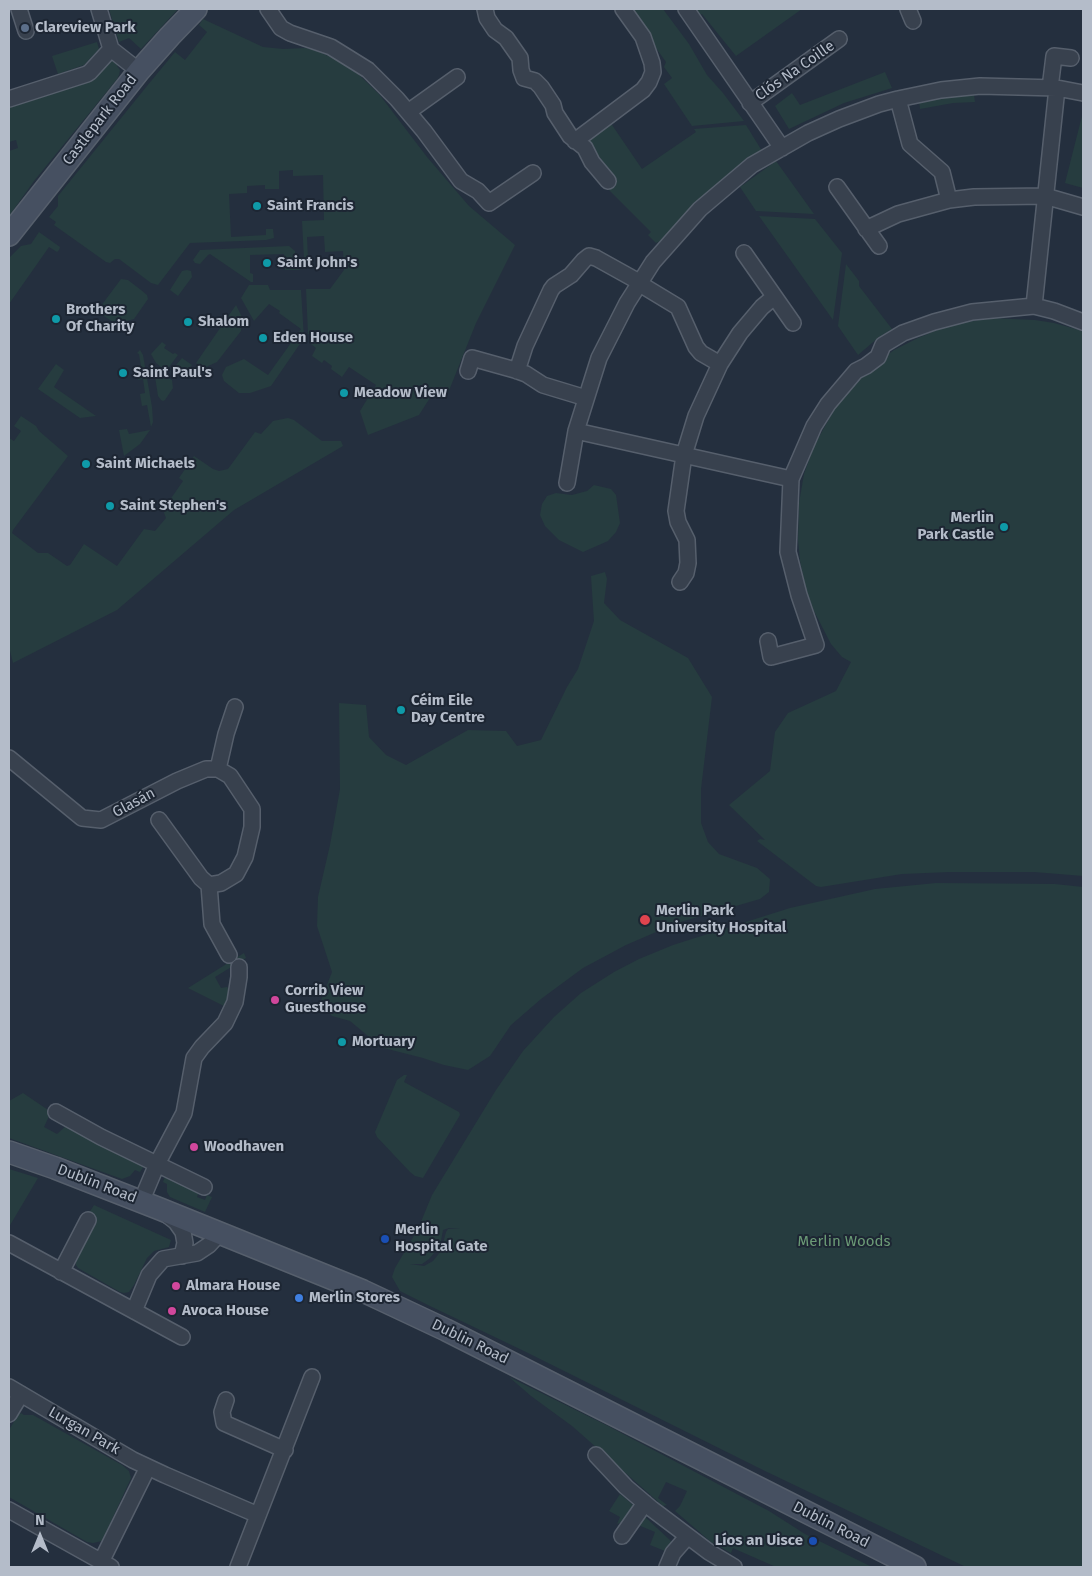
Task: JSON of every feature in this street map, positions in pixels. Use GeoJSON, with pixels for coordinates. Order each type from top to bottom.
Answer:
{"type":"FeatureCollection","features":[{"type":"Feature","properties":{"kind":"main road","name":"Castlepark Road"},"geometry":{"type":"LineString","coordinates":[[9,235],[139,71],[196,9]]}},
{"type":"Feature","properties":{"kind":"main road","name":"Dublin Road"},"geometry":{"type":"LineString","coordinates":[[9,1152],[150,1205],[363,1291],[446,1330],[915,1567]]}},
{"type":"Feature","properties":{"kind":"street"},"geometry":{"type":"LineString","coordinates":[[19,9],[26,31]]}},
{"type":"Feature","properties":{"kind":"street"},"geometry":{"type":"LineString","coordinates":[[98,9],[111,49],[139,71]]}},
{"type":"Feature","properties":{"kind":"street"},"geometry":{"type":"LineString","coordinates":[[268,9],[281,28],[331,47],[368,70],[408,112],[460,181],[478,191],[489,203],[533,173]]}},
{"type":"Feature","properties":{"kind":"street"},"geometry":{"type":"LineString","coordinates":[[486,9],[487,18],[495,30],[506,38],[520,58],[520,70],[524,78],[535,81],[541,87],[553,105],[559,120],[574,141],[585,148],[592,162],[608,181]]}},
{"type":"Feature","properties":{"kind":"street"},"geometry":{"type":"LineString","coordinates":[[574,141],[643,90],[653,72],[652,63],[643,37],[623,9]]}},
{"type":"Feature","properties":{"kind":"street"},"geometry":{"type":"LineString","coordinates":[[686,9],[782,148]]}},
{"type":"Feature","properties":{"kind":"street","name":"Clós Na Coille"},"geometry":{"type":"LineString","coordinates":[[750,103],[840,38]]}},
{"type":"Feature","properties":{"kind":"street"},"geometry":{"type":"LineString","coordinates":[[9,99],[90,72],[111,49]]}},
{"type":"Feature","properties":{"kind":"street"},"geometry":{"type":"LineString","coordinates":[[1034,306],[1045,196],[1054,56],[1071,58]]}},
{"type":"Feature","properties":{"kind":"street"},"geometry":{"type":"LineString","coordinates":[[408,112],[457,76]]}},
{"type":"Feature","properties":{"kind":"street"},"geometry":{"type":"LineString","coordinates":[[567,483],[576,431],[599,358],[627,303],[653,262],[693,216],[752,165],[838,119],[898,99],[941,90],[980,86],[1053,88],[1083,93]]}},
{"type":"Feature","properties":{"kind":"street"},"geometry":{"type":"LineString","coordinates":[[898,99],[910,144],[942,172],[950,200]]}},
{"type":"Feature","properties":{"kind":"street"},"geometry":{"type":"LineString","coordinates":[[836,187],[879,246]]}},
{"type":"Feature","properties":{"kind":"street"},"geometry":{"type":"LineString","coordinates":[[866,229],[898,214],[950,200],[974,197],[1045,196],[1083,207]]}},
{"type":"Feature","properties":{"kind":"street"},"geometry":{"type":"LineString","coordinates":[[744,253],[793,323]]}},
{"type":"Feature","properties":{"kind":"street"},"geometry":{"type":"LineString","coordinates":[[517,371],[525,346],[551,290],[589,256],[596,258],[640,283],[678,307],[696,347],[700,352],[720,364]]}},
{"type":"Feature","properties":{"kind":"street"},"geometry":{"type":"LineString","coordinates":[[680,582],[686,572],[688,563],[687,540],[678,522],[676,511],[684,455],[696,416],[720,364],[740,333],[762,307],[774,297]]}},
{"type":"Feature","properties":{"kind":"street"},"geometry":{"type":"LineString","coordinates":[[768,641],[771,657],[816,645],[799,595],[788,552],[790,479],[814,426],[828,404],[856,371],[878,357],[883,345],[903,333],[972,312],[1034,306],[1083,322]]}},
{"type":"Feature","properties":{"kind":"street"},"geometry":{"type":"LineString","coordinates":[[468,371],[472,358],[526,374],[543,385],[586,398]]}},
{"type":"Feature","properties":{"kind":"street"},"geometry":{"type":"LineString","coordinates":[[576,431],[790,479]]}},
{"type":"Feature","properties":{"kind":"street"},"geometry":{"type":"LineString","coordinates":[[228,955],[212,924],[210,885],[221,883],[236,874],[245,857],[252,827],[252,808],[230,776],[218,769],[235,707]]}},
{"type":"Feature","properties":{"kind":"street","name":"Glasán"},"geometry":{"type":"LineString","coordinates":[[9,758],[82,818],[100,820],[177,781],[206,769],[218,769]]}},
{"type":"Feature","properties":{"kind":"street","name":"Glasán"},"geometry":{"type":"LineString","coordinates":[[159,820],[201,878],[210,885]]}},
{"type":"Feature","properties":{"kind":"street"},"geometry":{"type":"LineString","coordinates":[[182,1256],[185,1243],[183,1232],[176,1222],[150,1205],[158,1164],[184,1113],[194,1058],[225,1023],[235,1002],[239,967]]}},
{"type":"Feature","properties":{"kind":"street"},"geometry":{"type":"LineString","coordinates":[[56,1112],[100,1137],[204,1186]]}},
{"type":"Feature","properties":{"kind":"street"},"geometry":{"type":"LineString","coordinates":[[61,1272],[88,1220]]}},
{"type":"Feature","properties":{"kind":"street"},"geometry":{"type":"LineString","coordinates":[[134,1311],[149,1275],[163,1259],[197,1253],[209,1245],[220,1233]]}},
{"type":"Feature","properties":{"kind":"street"},"geometry":{"type":"LineString","coordinates":[[9,1243],[182,1336]]}},
{"type":"Feature","properties":{"kind":"street"},"geometry":{"type":"LineString","coordinates":[[238,1567],[312,1377]]}},
{"type":"Feature","properties":{"kind":"street","name":"Lurgan Park"},"geometry":{"type":"LineString","coordinates":[[9,1414],[15,1391],[148,1467],[258,1515]]}},
{"type":"Feature","properties":{"kind":"street"},"geometry":{"type":"LineString","coordinates":[[226,1400],[222,1412],[224,1423],[285,1450]]}},
{"type":"Feature","properties":{"kind":"street"},"geometry":{"type":"LineString","coordinates":[[596,1455],[626,1487],[645,1503],[687,1537],[728,1566]]}},
{"type":"Feature","properties":{"kind":"street"},"geometry":{"type":"LineString","coordinates":[[9,1510],[106,1564],[148,1467]]}},
{"type":"Feature","properties":{"kind":"street"},"geometry":{"type":"LineString","coordinates":[[622,1536],[645,1503]]}},
{"type":"Feature","properties":{"kind":"street"},"geometry":{"type":"LineString","coordinates":[[667,1567],[673,1553],[687,1537]]}},
{"type":"Feature","properties":{"kind":"green space"},"geometry":{"type":"Polygon","coordinates":[[[109,9],[178,9],[141,49],[129,38],[119,42],[109,9]]]}},
{"type":"Feature","properties":{"kind":"green space"},"geometry":{"type":"Polygon","coordinates":[[[628,9],[663,9],[689,44],[707,75],[744,121],[692,126],[664,84],[672,78],[664,67],[666,62],[628,9]]]}},
{"type":"Feature","properties":{"kind":"green space"},"geometry":{"type":"Polygon","coordinates":[[[694,9],[802,9],[736,56],[702,14],[699,16],[694,9]]]}},
{"type":"Feature","properties":{"kind":"green space"},"geometry":{"type":"Polygon","coordinates":[[[203,19],[263,47],[283,49],[306,48],[317,51],[335,59],[358,74],[379,94],[427,157],[469,206],[515,245],[476,323],[448,393],[437,387],[419,415],[368,435],[360,411],[376,385],[349,367],[342,377],[331,369],[332,366],[324,360],[322,363],[312,356],[316,348],[311,344],[314,338],[308,334],[306,289],[330,289],[344,270],[343,251],[325,252],[324,236],[307,237],[308,259],[304,259],[302,221],[324,220],[323,175],[293,176],[293,170],[279,171],[279,189],[265,189],[265,185],[247,186],[247,193],[229,194],[231,237],[266,235],[266,229],[273,229],[274,238],[266,240],[190,243],[158,285],[151,283],[119,259],[115,259],[110,263],[106,262],[54,225],[56,222],[49,217],[58,206],[58,196],[175,52],[185,60],[207,32],[199,25],[203,19]]]}},
{"type":"Feature","properties":{"kind":"green space"},"geometry":{"type":"Polygon","coordinates":[[[97,42],[99,49],[84,65],[58,74],[52,56],[97,42]]]}},
{"type":"Feature","properties":{"kind":"green space"},"geometry":{"type":"Polygon","coordinates":[[[112,61],[119,63],[117,66],[120,70],[117,79],[34,181],[9,216],[9,151],[18,148],[16,140],[9,142],[9,104],[112,61]]]}},
{"type":"Feature","properties":{"kind":"green space"},"geometry":{"type":"Polygon","coordinates":[[[885,72],[892,88],[844,103],[789,129],[775,106],[792,93],[800,105],[885,72]]]}},
{"type":"Feature","properties":{"kind":"green space"},"geometry":{"type":"Polygon","coordinates":[[[972,93],[975,102],[953,103],[920,109],[919,100],[972,93]]]}},
{"type":"Feature","properties":{"kind":"green space"},"geometry":{"type":"Polygon","coordinates":[[[1083,112],[1083,188],[1065,183],[1083,112]]]}},
{"type":"Feature","properties":{"kind":"green space"},"geometry":{"type":"Polygon","coordinates":[[[610,122],[642,169],[696,132],[694,129],[746,125],[762,151],[719,183],[662,240],[656,243],[648,235],[651,232],[606,187],[614,178],[589,140],[610,122]]]}},
{"type":"Feature","properties":{"kind":"green space"},"geometry":{"type":"Polygon","coordinates":[[[776,161],[814,214],[756,211],[740,187],[776,161]]]}},
{"type":"Feature","properties":{"kind":"green space"},"geometry":{"type":"Polygon","coordinates":[[[759,216],[815,219],[842,253],[833,320],[759,216]]]}},
{"type":"Feature","properties":{"kind":"green space"},"geometry":{"type":"Polygon","coordinates":[[[39,232],[60,247],[59,250],[57,252],[49,247],[9,304],[9,258],[21,246],[31,244],[39,232]]]}},
{"type":"Feature","properties":{"kind":"green space"},"geometry":{"type":"Polygon","coordinates":[[[289,246],[295,251],[296,264],[300,270],[285,270],[284,254],[250,255],[250,273],[253,274],[253,282],[210,254],[200,264],[195,263],[193,260],[200,250],[289,246]]]}},
{"type":"Feature","properties":{"kind":"green space"},"geometry":{"type":"Polygon","coordinates":[[[846,264],[859,281],[859,286],[892,329],[879,337],[858,355],[838,326],[846,264]]]}},
{"type":"Feature","properties":{"kind":"green space"},"geometry":{"type":"Polygon","coordinates":[[[182,271],[191,271],[192,277],[178,296],[170,290],[182,271]]]}},
{"type":"Feature","properties":{"kind":"green space"},"geometry":{"type":"Polygon","coordinates":[[[121,279],[128,280],[147,295],[148,299],[134,319],[116,324],[98,310],[121,279]]]}},
{"type":"Feature","properties":{"kind":"green space"},"geometry":{"type":"Polygon","coordinates":[[[249,285],[268,285],[270,290],[301,290],[304,338],[271,386],[250,393],[239,393],[224,381],[222,375],[226,367],[244,359],[268,375],[301,329],[269,304],[254,321],[241,298],[249,285]]]}},
{"type":"Feature","properties":{"kind":"green space"},"geometry":{"type":"Polygon","coordinates":[[[236,305],[242,317],[241,331],[217,362],[206,367],[200,366],[196,363],[236,305]]]}},
{"type":"Feature","properties":{"kind":"green space"},"geometry":{"type":"Polygon","coordinates":[[[990,318],[1035,320],[1083,331],[1083,876],[1034,872],[949,872],[902,874],[821,887],[816,886],[757,841],[760,839],[765,840],[729,805],[770,771],[775,732],[788,713],[836,691],[851,662],[842,657],[831,644],[814,611],[806,590],[798,540],[799,503],[804,474],[814,446],[835,408],[878,362],[894,350],[949,325],[990,318]]]}},
{"type":"Feature","properties":{"kind":"green space"},"geometry":{"type":"Polygon","coordinates":[[[162,342],[166,345],[164,348],[178,355],[166,371],[156,363],[151,354],[162,342]]]}},
{"type":"Feature","properties":{"kind":"green space"},"geometry":{"type":"Polygon","coordinates":[[[140,350],[143,355],[152,407],[153,422],[151,427],[147,405],[142,406],[140,394],[145,393],[143,379],[138,380],[136,367],[141,366],[139,354],[137,353],[140,350]]]}},
{"type":"Feature","properties":{"kind":"green space"},"geometry":{"type":"Polygon","coordinates":[[[182,358],[192,365],[179,375],[170,372],[182,358]]]}},
{"type":"Feature","properties":{"kind":"green space"},"geometry":{"type":"Polygon","coordinates":[[[56,364],[64,370],[54,387],[96,416],[80,418],[38,389],[56,364]]]}},
{"type":"Feature","properties":{"kind":"green space"},"geometry":{"type":"Polygon","coordinates":[[[154,370],[172,380],[173,388],[163,401],[158,396],[154,370]]]}},
{"type":"Feature","properties":{"kind":"green space"},"geometry":{"type":"Polygon","coordinates":[[[21,416],[36,426],[39,431],[68,456],[12,533],[38,553],[48,553],[67,566],[70,565],[84,544],[117,566],[144,529],[155,531],[166,518],[163,510],[183,481],[179,478],[194,456],[213,469],[219,471],[228,469],[255,432],[261,434],[273,421],[288,418],[294,420],[322,441],[341,441],[343,446],[234,510],[117,610],[13,663],[9,647],[9,438],[14,441],[21,431],[14,426],[21,416]]]}},
{"type":"Feature","properties":{"kind":"green space"},"geometry":{"type":"Polygon","coordinates":[[[127,429],[129,434],[150,430],[140,444],[124,456],[119,430],[127,429]]]}},
{"type":"Feature","properties":{"kind":"green space"},"geometry":{"type":"Polygon","coordinates":[[[594,485],[611,489],[616,495],[620,523],[616,532],[608,541],[583,552],[559,540],[545,526],[540,515],[542,504],[547,496],[556,493],[572,495],[587,491],[594,485]]]}},
{"type":"Feature","properties":{"kind":"green space"},"geometry":{"type":"Polygon","coordinates":[[[605,572],[607,579],[604,603],[620,620],[688,658],[712,697],[701,789],[701,823],[708,842],[719,854],[757,868],[770,879],[769,892],[760,899],[677,923],[626,945],[583,968],[541,999],[511,1025],[490,1056],[468,1070],[376,1046],[368,1036],[350,1021],[332,1016],[320,1003],[332,972],[317,926],[318,897],[340,789],[339,703],[366,705],[369,737],[386,755],[406,765],[468,730],[506,731],[517,746],[541,740],[578,669],[594,621],[591,576],[605,572]]]}},
{"type":"Feature","properties":{"kind":"green space","name":"Merlin Woods"},"geometry":{"type":"Polygon","coordinates":[[[936,883],[1055,884],[1083,887],[1083,1567],[966,1567],[765,1471],[400,1291],[392,1277],[395,1268],[418,1229],[432,1195],[496,1090],[523,1051],[554,1017],[581,993],[614,972],[673,945],[790,908],[875,889],[936,883]],[[449,1228],[443,1230],[440,1246],[429,1259],[422,1264],[410,1264],[424,1266],[433,1261],[441,1251],[448,1229],[460,1228],[449,1228]]]}},
{"type":"Feature","properties":{"kind":"green space"},"geometry":{"type":"Polygon","coordinates":[[[244,953],[246,958],[215,977],[221,988],[227,987],[231,991],[226,1007],[188,988],[244,953]]]}},
{"type":"Feature","properties":{"kind":"green space"},"geometry":{"type":"Polygon","coordinates":[[[407,1075],[404,1082],[459,1112],[460,1115],[423,1178],[415,1176],[410,1172],[377,1137],[375,1132],[397,1080],[407,1075]]]}},
{"type":"Feature","properties":{"kind":"green space"},"geometry":{"type":"Polygon","coordinates":[[[23,1093],[51,1112],[44,1127],[57,1134],[66,1126],[144,1166],[140,1172],[135,1170],[130,1176],[122,1179],[9,1138],[9,1101],[23,1093]]]}},
{"type":"Feature","properties":{"kind":"green space"},"geometry":{"type":"Polygon","coordinates":[[[9,1169],[38,1178],[9,1227],[9,1169]]]}},
{"type":"Feature","properties":{"kind":"green space"},"geometry":{"type":"Polygon","coordinates":[[[167,1176],[199,1191],[197,1197],[205,1200],[207,1195],[212,1197],[205,1212],[170,1197],[167,1192],[167,1184],[163,1182],[167,1176]]]}},
{"type":"Feature","properties":{"kind":"green space"},"geometry":{"type":"Polygon","coordinates":[[[94,1205],[171,1240],[169,1247],[154,1251],[147,1258],[129,1292],[120,1292],[78,1268],[76,1265],[76,1258],[97,1219],[89,1213],[94,1205]]]}},
{"type":"Feature","properties":{"kind":"green space"},"geometry":{"type":"Polygon","coordinates":[[[509,1377],[608,1426],[769,1511],[805,1534],[872,1567],[776,1567],[733,1548],[731,1553],[711,1542],[675,1511],[680,1506],[687,1491],[666,1482],[658,1498],[667,1505],[663,1506],[572,1426],[509,1377]]]}},
{"type":"Feature","properties":{"kind":"green space"},"geometry":{"type":"Polygon","coordinates":[[[21,1413],[33,1415],[122,1465],[129,1471],[131,1478],[102,1541],[87,1542],[9,1497],[9,1430],[21,1413]]]}},
{"type":"Feature","properties":{"kind":"green space"},"geometry":{"type":"Polygon","coordinates":[[[620,1494],[633,1505],[622,1522],[617,1524],[620,1517],[609,1511],[620,1494]]]}},
{"type":"Feature","properties":{"kind":"green space"},"geometry":{"type":"Polygon","coordinates":[[[643,1515],[672,1542],[665,1557],[662,1559],[665,1551],[650,1545],[655,1532],[638,1525],[643,1515]]]}},
{"type":"Feature","properties":{"kind":"place","name":"Clareview Park"},"geometry":{"type":"Point","coordinates":[25,28]}},
{"type":"Feature","properties":{"kind":"place","name":"Saint Francis"},"geometry":{"type":"Point","coordinates":[257,206]}},
{"type":"Feature","properties":{"kind":"place","name":"Saint John's"},"geometry":{"type":"Point","coordinates":[267,263]}},
{"type":"Feature","properties":{"kind":"place","name":"Brothers Of Charity"},"geometry":{"type":"Point","coordinates":[56,319]}},
{"type":"Feature","properties":{"kind":"place","name":"Shalom"},"geometry":{"type":"Point","coordinates":[188,322]}},
{"type":"Feature","properties":{"kind":"place","name":"Eden House"},"geometry":{"type":"Point","coordinates":[263,338]}},
{"type":"Feature","properties":{"kind":"place","name":"Saint Paul's"},"geometry":{"type":"Point","coordinates":[123,373]}},
{"type":"Feature","properties":{"kind":"place","name":"Meadow View"},"geometry":{"type":"Point","coordinates":[344,393]}},
{"type":"Feature","properties":{"kind":"place","name":"Saint Michaels"},"geometry":{"type":"Point","coordinates":[86,464]}},
{"type":"Feature","properties":{"kind":"place","name":"Saint Stephen's"},"geometry":{"type":"Point","coordinates":[110,506]}},
{"type":"Feature","properties":{"kind":"place","name":"Merlin Park Castle"},"geometry":{"type":"Point","coordinates":[1004,527]}},
{"type":"Feature","properties":{"kind":"place","name":"Céim Eile Day Centre"},"geometry":{"type":"Point","coordinates":[401,710]}},
{"type":"Feature","properties":{"kind":"place","name":"Merlin Park University Hospital"},"geometry":{"type":"Point","coordinates":[645,920]}},
{"type":"Feature","properties":{"kind":"place","name":"Corrib View Guesthouse"},"geometry":{"type":"Point","coordinates":[275,1000]}},
{"type":"Feature","properties":{"kind":"place","name":"Mortuary"},"geometry":{"type":"Point","coordinates":[342,1042]}},
{"type":"Feature","properties":{"kind":"place","name":"Woodhaven"},"geometry":{"type":"Point","coordinates":[194,1147]}},
{"type":"Feature","properties":{"kind":"place","name":"Merlin Hospital Gate"},"geometry":{"type":"Point","coordinates":[385,1239]}},
{"type":"Feature","properties":{"kind":"place","name":"Almara House"},"geometry":{"type":"Point","coordinates":[176,1286]}},
{"type":"Feature","properties":{"kind":"place","name":"Merlin Stores"},"geometry":{"type":"Point","coordinates":[299,1298]}},
{"type":"Feature","properties":{"kind":"place","name":"Avoca House"},"geometry":{"type":"Point","coordinates":[172,1311]}},
{"type":"Feature","properties":{"kind":"place","name":"Líos an Uisce"},"geometry":{"type":"Point","coordinates":[813,1541]}}]}
